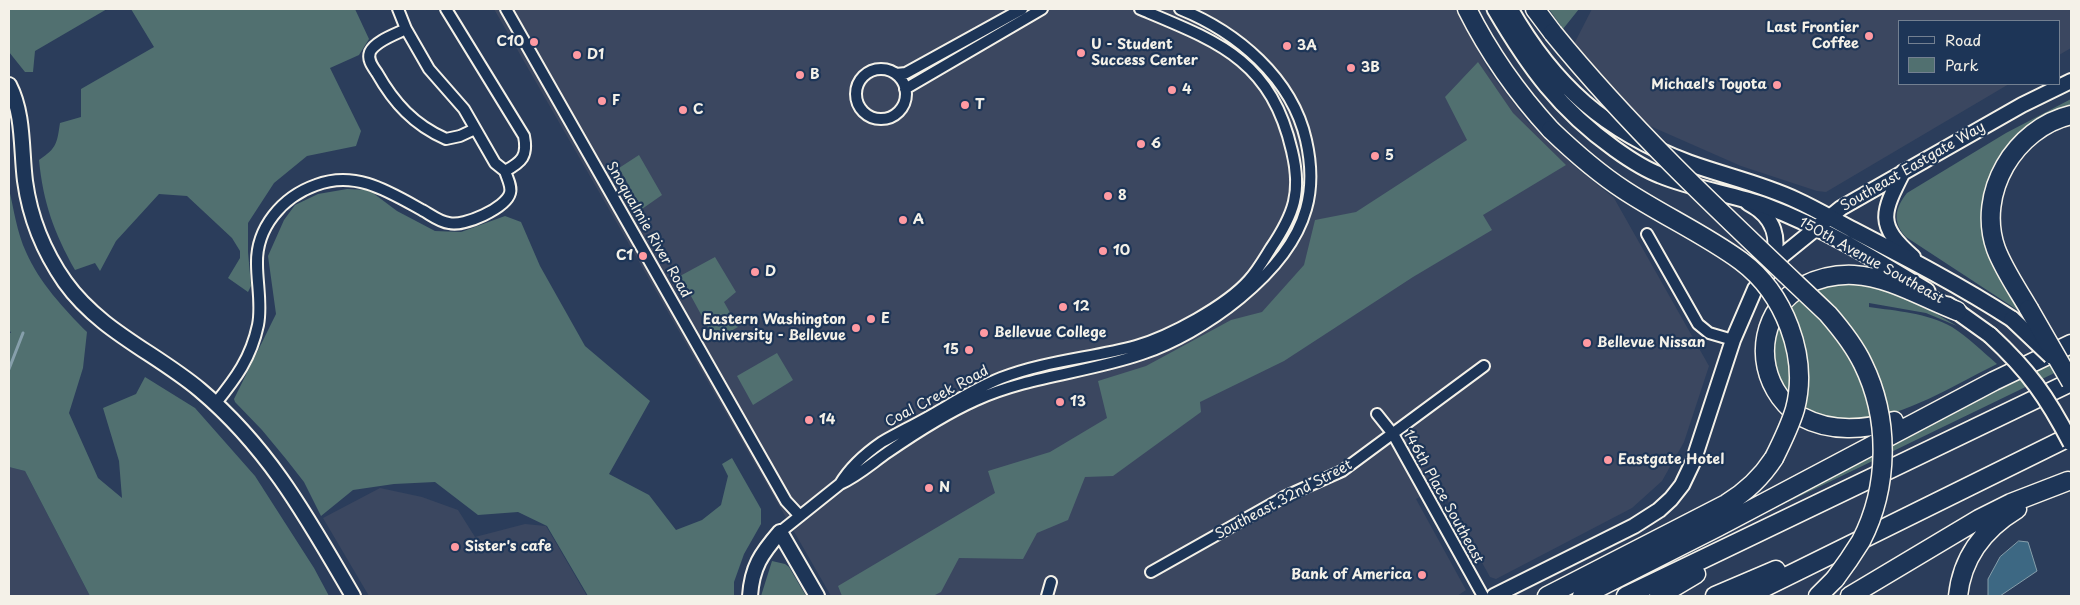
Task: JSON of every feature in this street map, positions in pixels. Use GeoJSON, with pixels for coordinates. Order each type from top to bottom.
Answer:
{"type":"FeatureCollection","features":[{"type":"Feature","properties":{"kind":"highway"},"geometry":{"type":"LineString","coordinates":[[1468,9],[1490,50],[1509,78],[1533,110],[1574,152],[1624,190],[1742,262],[1773,295],[1784,314],[1792,336],[1798,370],[1795,408],[1774,458],[1753,484],[1726,504],[1546,596]]}},
{"type":"Feature","properties":{"kind":"highway"},"geometry":{"type":"LineString","coordinates":[[1535,9],[1602,92],[1645,137],[1828,314],[1863,362],[1875,394],[1883,429],[1880,481],[1873,512],[1861,541],[1835,579],[1818,596]]}},
{"type":"Feature","properties":{"kind":"highway"},"geometry":{"type":"LineString","coordinates":[[1626,596],[2071,382],[1996,248],[1992,234],[1991,211],[1994,191],[2012,154],[2029,137],[2050,122],[2071,115]]}},
{"type":"Feature","properties":{"kind":"highway"},"geometry":{"type":"LineString","coordinates":[[1904,418],[1866,428],[1845,428],[1813,422],[1793,412],[1774,389],[1765,360],[1764,344],[1774,313],[1794,291],[1813,281],[1836,275],[1876,278],[1957,311]]}},
{"type":"Feature","properties":{"kind":"highway"},"geometry":{"type":"LineString","coordinates":[[1582,596],[1718,527],[1994,381],[2071,344]]}},
{"type":"Feature","properties":{"kind":"highway"},"geometry":{"type":"LineString","coordinates":[[1642,564],[1827,455],[1904,418],[1994,381]]}},
{"type":"Feature","properties":{"kind":"highway"},"geometry":{"type":"LineString","coordinates":[[1747,596],[2071,436]]}},
{"type":"Feature","properties":{"kind":"highway"},"geometry":{"type":"LineString","coordinates":[[1715,596],[1993,473]]}},
{"type":"Feature","properties":{"kind":"highway"},"geometry":{"type":"LineString","coordinates":[[1850,596],[1979,519],[2011,503],[2069,480]]}},
{"type":"Feature","properties":{"kind":"highway"},"geometry":{"type":"LineString","coordinates":[[1958,596],[1959,581],[1966,565],[1982,539],[2010,513],[2069,480]]}},
{"type":"Feature","properties":{"kind":"highway"},"geometry":{"type":"LineString","coordinates":[[1659,596],[1699,572],[1735,544]]}},
{"type":"Feature","properties":{"kind":"main road","name":"150th Avenue Southeast"},"geometry":{"type":"LineString","coordinates":[[1495,9],[1533,70],[1547,87],[1579,121],[1618,151],[1661,176],[1766,206],[1815,229],[1898,274],[1957,311],[1990,335],[2014,357],[2036,383],[2051,405],[2071,443]]}},
{"type":"Feature","properties":{"kind":"main road","name":"150th Avenue Southeast"},"geometry":{"type":"LineString","coordinates":[[1510,9],[1529,40],[1558,78],[1591,109],[1636,139],[1689,163],[1774,190],[1921,265],[2012,319],[2043,347],[2071,382]]}},
{"type":"Feature","properties":{"kind":"main road","name":"Southeast Eastgate Way"},"geometry":{"type":"LineString","coordinates":[[1494,596],[1634,526],[1659,510],[1671,499],[1682,485],[1693,462],[1733,340],[1755,289],[1783,255],[1841,208],[2022,105],[2071,80]]}},
{"type":"Feature","properties":{"kind":"main road"},"geometry":{"type":"LineString","coordinates":[[9,85],[17,108],[29,203],[40,238],[61,275],[93,314],[199,389],[249,438],[289,489],[352,596]]}},
{"type":"Feature","properties":{"kind":"main road"},"geometry":{"type":"LineString","coordinates":[[1903,172],[1888,204],[1886,221],[1895,242],[1921,265]]}},
{"type":"Feature","properties":{"kind":"main road"},"geometry":{"type":"LineString","coordinates":[[1736,197],[1756,207],[1770,223],[1776,241],[1776,252],[1770,269]]}},
{"type":"Feature","properties":{"kind":"main road"},"geometry":{"type":"LineString","coordinates":[[750,596],[753,571],[780,532],[817,596]]}},
{"type":"Feature","properties":{"kind":"street"},"geometry":{"type":"LineString","coordinates":[[215,404],[242,370],[254,338],[259,312],[257,248],[272,215],[281,206],[314,185],[339,179],[349,179],[375,185],[444,222],[457,224],[471,221],[504,203],[510,193],[505,171],[495,163],[464,109],[429,70],[406,29],[398,9]]}},
{"type":"Feature","properties":{"kind":"street"},"geometry":{"type":"LineString","coordinates":[[446,9],[524,136],[526,147],[520,163],[505,171]]}},
{"type":"Feature","properties":{"kind":"street","name":"Snoqualmie River Road"},"geometry":{"type":"LineString","coordinates":[[506,9],[786,501],[799,515]]}},
{"type":"Feature","properties":{"kind":"street"},"geometry":{"type":"LineString","coordinates":[[896,74],[906,73],[1022,9]]}},
{"type":"Feature","properties":{"kind":"street"},"geometry":{"type":"LineString","coordinates":[[905,89],[1042,9]]}},
{"type":"Feature","properties":{"kind":"street","name":"Coal Creek Road"},"geometry":{"type":"LineString","coordinates":[[840,484],[852,468],[882,442],[979,388],[1002,378],[1043,366],[1138,345],[1189,323],[1228,298],[1248,281],[1280,234],[1291,214],[1295,201],[1297,169],[1286,126],[1268,90],[1248,65],[1212,41],[1192,30],[1140,9]]}},
{"type":"Feature","properties":{"kind":"street","name":"Coal Creek Road"},"geometry":{"type":"LineString","coordinates":[[780,532],[840,484],[850,480],[895,447],[982,397],[1042,377],[1141,354],[1183,337],[1212,319],[1253,288],[1286,248],[1294,237],[1306,210],[1310,180],[1307,146],[1303,128],[1296,111],[1266,66],[1251,51],[1224,32],[1180,9]]}},
{"type":"Feature","properties":{"kind":"street"},"geometry":{"type":"LineString","coordinates":[[406,29],[376,45],[370,52],[369,61],[388,93],[402,110],[446,139],[475,130]]}},
{"type":"Feature","properties":{"kind":"street"},"geometry":{"type":"LineString","coordinates":[[884,69],[896,74],[902,81],[905,89],[905,101],[902,108],[891,117],[884,119],[870,116],[859,106],[856,98],[860,80],[866,74],[875,70],[884,69]]}},
{"type":"Feature","properties":{"kind":"street"},"geometry":{"type":"LineString","coordinates":[[1647,234],[1698,324],[1709,333],[1733,340]]}},
{"type":"Feature","properties":{"kind":"street","name":"Southeast 32nd Street"},"geometry":{"type":"LineString","coordinates":[[1151,572],[1284,497],[1342,471],[1484,366]]}},
{"type":"Feature","properties":{"kind":"street","name":"146th Place Southeast"},"geometry":{"type":"LineString","coordinates":[[1377,414],[1392,434],[1483,596]]}},
{"type":"Feature","properties":{"kind":"street"},"geometry":{"type":"LineString","coordinates":[[1047,596],[1051,582]]}},
{"type":"Feature","properties":{"kind":"shaded area","name":"Bellevue College"},"geometry":{"type":"Polygon","coordinates":[[[494,9],[1455,9],[1489,71],[1526,120],[1574,166],[1614,198],[1709,366],[1684,442],[1662,481],[1632,508],[1496,579],[1490,577],[1440,487],[1416,499],[1466,590],[1457,596],[831,596],[494,9]]]}},
{"type":"Feature","properties":{"kind":"shaded area"},"geometry":{"type":"Polygon","coordinates":[[[1592,9],[2071,9],[2071,48],[2060,54],[2060,20],[1898,20],[1898,85],[2007,85],[1826,192],[1817,191],[1741,166],[1641,122],[1574,44],[1592,9]]]}},
{"type":"Feature","properties":{"kind":"shaded area"},"geometry":{"type":"Polygon","coordinates":[[[9,467],[25,471],[90,596],[9,596],[9,467]]]}},
{"type":"Feature","properties":{"kind":"shaded area"},"geometry":{"type":"Polygon","coordinates":[[[380,488],[422,497],[458,510],[475,537],[525,524],[546,526],[587,596],[369,596],[323,518],[380,488]]]}},
{"type":"Feature","properties":{"kind":"shaded area"},"geometry":{"type":"Polygon","coordinates":[[[2019,541],[2028,542],[2037,571],[2000,596],[1988,596],[1988,579],[2000,557],[2019,541]]]}},
{"type":"Feature","properties":{"kind":"green space"},"geometry":{"type":"Polygon","coordinates":[[[9,9],[107,9],[35,51],[33,72],[25,72],[9,52],[9,9]]]}},
{"type":"Feature","properties":{"kind":"green space"},"geometry":{"type":"Polygon","coordinates":[[[131,9],[355,9],[369,39],[359,55],[330,68],[361,131],[356,146],[307,156],[274,183],[248,223],[251,286],[248,292],[228,278],[240,258],[240,251],[232,238],[187,196],[159,194],[116,241],[100,271],[95,263],[75,270],[55,230],[43,190],[39,160],[53,148],[58,136],[60,123],[81,117],[81,89],[154,47],[131,9]]]}},
{"type":"Feature","properties":{"kind":"green space"},"geometry":{"type":"Polygon","coordinates":[[[1549,9],[1579,9],[1563,29],[1549,9]]]}},
{"type":"Feature","properties":{"kind":"green space"},"geometry":{"type":"Polygon","coordinates":[[[1478,62],[1513,113],[1566,165],[1483,215],[1492,230],[1413,277],[1284,361],[1200,402],[1201,412],[1113,476],[1085,477],[1068,520],[1037,533],[1023,559],[959,558],[941,592],[933,596],[842,596],[838,586],[995,493],[988,471],[1050,452],[1107,418],[1098,381],[1146,366],[1231,320],[1262,312],[1304,265],[1315,220],[1356,212],[1467,140],[1445,97],[1478,62]]]}},
{"type":"Feature","properties":{"kind":"green space"},"geometry":{"type":"Polygon","coordinates":[[[2071,99],[2071,108],[2015,139],[1996,164],[1985,198],[2022,313],[1906,237],[1897,220],[1898,210],[1907,193],[2006,133],[2071,99]]]}},
{"type":"Feature","properties":{"kind":"green space"},"geometry":{"type":"Polygon","coordinates":[[[639,155],[662,195],[642,209],[619,168],[639,155]]]}},
{"type":"Feature","properties":{"kind":"green space"},"geometry":{"type":"Polygon","coordinates":[[[9,189],[20,237],[31,263],[53,295],[87,332],[83,368],[69,413],[98,478],[122,498],[119,461],[103,408],[136,394],[145,377],[195,408],[255,476],[314,568],[329,596],[90,596],[25,471],[9,467],[9,333],[11,333],[9,329],[9,189]]]}},
{"type":"Feature","properties":{"kind":"green space"},"geometry":{"type":"Polygon","coordinates":[[[347,189],[369,190],[397,211],[435,231],[461,232],[505,216],[521,222],[540,266],[585,346],[650,401],[609,474],[649,495],[676,530],[702,520],[721,505],[728,476],[722,464],[732,458],[761,509],[761,524],[744,554],[734,582],[734,596],[588,596],[547,526],[518,512],[478,515],[435,482],[394,484],[353,490],[321,516],[304,482],[234,399],[276,314],[268,256],[284,220],[295,205],[318,194],[347,189]]]}},
{"type":"Feature","properties":{"kind":"green space"},"geometry":{"type":"Polygon","coordinates":[[[715,257],[736,292],[724,302],[738,327],[715,340],[680,276],[715,257]]]}},
{"type":"Feature","properties":{"kind":"green space"},"geometry":{"type":"Polygon","coordinates":[[[1829,281],[1882,286],[1916,302],[1957,326],[1926,313],[1869,303],[1869,307],[1912,313],[1942,322],[1964,335],[1997,364],[1928,399],[1893,413],[1856,421],[1836,420],[1817,415],[1801,405],[1788,393],[1778,378],[1773,360],[1774,342],[1780,322],[1789,308],[1801,297],[1829,281]]]}},
{"type":"Feature","properties":{"kind":"green space"},"geometry":{"type":"Polygon","coordinates":[[[777,353],[793,380],[753,405],[737,376],[777,353]]]}},
{"type":"Feature","properties":{"kind":"green space"},"geometry":{"type":"Polygon","coordinates":[[[2071,354],[2071,365],[1730,530],[1967,404],[2071,354]]]}},
{"type":"Feature","properties":{"kind":"green space"},"geometry":{"type":"Polygon","coordinates":[[[772,561],[789,567],[806,596],[761,596],[772,561]]]}},
{"type":"Feature","properties":{"kind":"waterway"},"geometry":{"type":"LineString","coordinates":[[9,369],[23,333]]}},
{"type":"Feature","properties":{"kind":"place","name":"Last Frontier Coffee"},"geometry":{"type":"Point","coordinates":[1869,36]}},
{"type":"Feature","properties":{"kind":"place","name":"C10"},"geometry":{"type":"Point","coordinates":[534,42]}},
{"type":"Feature","properties":{"kind":"place","name":"3A"},"geometry":{"type":"Point","coordinates":[1287,46]}},
{"type":"Feature","properties":{"kind":"place","name":"U - Student Success Center"},"geometry":{"type":"Point","coordinates":[1081,53]}},
{"type":"Feature","properties":{"kind":"place","name":"D1"},"geometry":{"type":"Point","coordinates":[577,55]}},
{"type":"Feature","properties":{"kind":"place","name":"3B"},"geometry":{"type":"Point","coordinates":[1351,68]}},
{"type":"Feature","properties":{"kind":"place","name":"B"},"geometry":{"type":"Point","coordinates":[800,75]}},
{"type":"Feature","properties":{"kind":"place","name":"Michael's Toyota"},"geometry":{"type":"Point","coordinates":[1777,85]}},
{"type":"Feature","properties":{"kind":"place","name":"4"},"geometry":{"type":"Point","coordinates":[1172,90]}},
{"type":"Feature","properties":{"kind":"place","name":"F"},"geometry":{"type":"Point","coordinates":[602,101]}},
{"type":"Feature","properties":{"kind":"place","name":"T"},"geometry":{"type":"Point","coordinates":[965,105]}},
{"type":"Feature","properties":{"kind":"place","name":"C"},"geometry":{"type":"Point","coordinates":[683,110]}},
{"type":"Feature","properties":{"kind":"place","name":"6"},"geometry":{"type":"Point","coordinates":[1141,144]}},
{"type":"Feature","properties":{"kind":"place","name":"5"},"geometry":{"type":"Point","coordinates":[1375,156]}},
{"type":"Feature","properties":{"kind":"place","name":"8"},"geometry":{"type":"Point","coordinates":[1108,196]}},
{"type":"Feature","properties":{"kind":"place","name":"A"},"geometry":{"type":"Point","coordinates":[903,220]}},
{"type":"Feature","properties":{"kind":"place","name":"10"},"geometry":{"type":"Point","coordinates":[1103,251]}},
{"type":"Feature","properties":{"kind":"place","name":"C1"},"geometry":{"type":"Point","coordinates":[643,256]}},
{"type":"Feature","properties":{"kind":"place","name":"D"},"geometry":{"type":"Point","coordinates":[755,272]}},
{"type":"Feature","properties":{"kind":"place","name":"12"},"geometry":{"type":"Point","coordinates":[1063,307]}},
{"type":"Feature","properties":{"kind":"place","name":"E"},"geometry":{"type":"Point","coordinates":[871,319]}},
{"type":"Feature","properties":{"kind":"place","name":"Eastern Washington University - Bellevue"},"geometry":{"type":"Point","coordinates":[856,328]}},
{"type":"Feature","properties":{"kind":"place","name":"Bellevue College"},"geometry":{"type":"Point","coordinates":[984,333]}},
{"type":"Feature","properties":{"kind":"place","name":"Bellevue Nissan"},"geometry":{"type":"Point","coordinates":[1587,343]}},
{"type":"Feature","properties":{"kind":"place","name":"15"},"geometry":{"type":"Point","coordinates":[969,350]}},
{"type":"Feature","properties":{"kind":"place","name":"13"},"geometry":{"type":"Point","coordinates":[1060,402]}},
{"type":"Feature","properties":{"kind":"place","name":"14"},"geometry":{"type":"Point","coordinates":[809,420]}},
{"type":"Feature","properties":{"kind":"place","name":"Eastgate Hotel"},"geometry":{"type":"Point","coordinates":[1608,460]}},
{"type":"Feature","properties":{"kind":"place","name":"N"},"geometry":{"type":"Point","coordinates":[929,488]}},
{"type":"Feature","properties":{"kind":"place","name":"Sister's cafe"},"geometry":{"type":"Point","coordinates":[455,547]}},
{"type":"Feature","properties":{"kind":"place","name":"Bank of America"},"geometry":{"type":"Point","coordinates":[1422,575]}}]}
